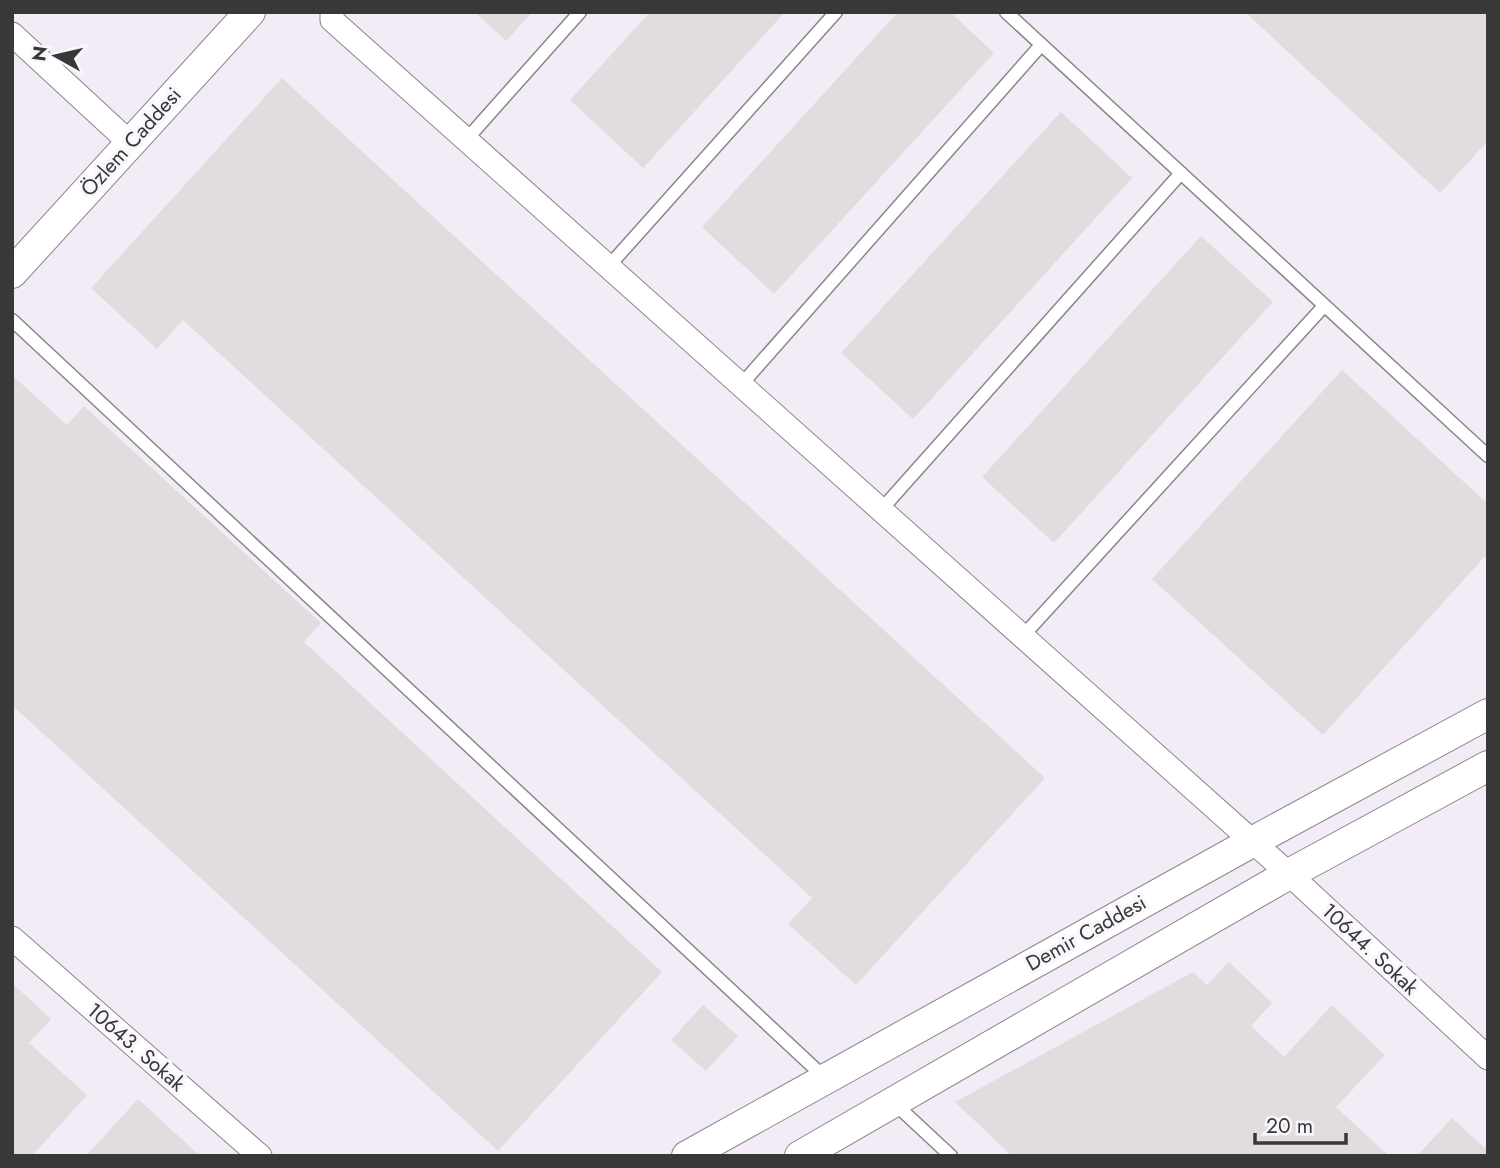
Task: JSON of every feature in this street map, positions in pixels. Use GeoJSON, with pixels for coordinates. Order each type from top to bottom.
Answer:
{"type":"FeatureCollection","features":[{"type":"Feature","properties":{"kind":"street","name":"Özlem Caddesi"},"geometry":{"type":"LineString","coordinates":[[12,273],[250,12]]}},
{"type":"Feature","properties":{"kind":"street","name":"10644. Sokak"},"geometry":{"type":"LineString","coordinates":[[332,12],[332,20],[1289,874],[1488,1058]]}},
{"type":"Feature","properties":{"kind":"street"},"geometry":{"type":"LineString","coordinates":[[12,34],[130,143]]}},
{"type":"Feature","properties":{"kind":"street","name":"Demir Caddesi"},"geometry":{"type":"LineString","coordinates":[[687,1156],[824,1077],[1488,714]]}},
{"type":"Feature","properties":{"kind":"street"},"geometry":{"type":"LineString","coordinates":[[800,1156],[1289,874],[1488,766]]}},
{"type":"Feature","properties":{"kind":"street","name":"10643. Sokak"},"geometry":{"type":"LineString","coordinates":[[12,937],[260,1156]]}},
{"type":"Feature","properties":{"kind":"lane"},"geometry":{"type":"LineString","coordinates":[[466,140],[580,12]]}},
{"type":"Feature","properties":{"kind":"lane"},"geometry":{"type":"LineString","coordinates":[[608,267],[836,12]]}},
{"type":"Feature","properties":{"kind":"lane"},"geometry":{"type":"LineString","coordinates":[[1006,12],[1488,456]]}},
{"type":"Feature","properties":{"kind":"lane"},"geometry":{"type":"LineString","coordinates":[[741,385],[1041,45]]}},
{"type":"Feature","properties":{"kind":"lane"},"geometry":{"type":"LineString","coordinates":[[881,510],[1181,173]]}},
{"type":"Feature","properties":{"kind":"lane"},"geometry":{"type":"LineString","coordinates":[[1023,638],[1324,306]]}},
{"type":"Feature","properties":{"kind":"lane"},"geometry":{"type":"LineString","coordinates":[[12,320],[824,1077]]}},
{"type":"Feature","properties":{"kind":"lane"},"geometry":{"type":"LineString","coordinates":[[893,1102],[951,1156]]}},
{"type":"Feature","properties":{"kind":"shaded area"},"geometry":{"type":"Polygon","coordinates":[[[12,12],[1488,12],[1488,1156],[12,1156],[12,12]]]}},
{"type":"Feature","properties":{"kind":"building"},"geometry":{"type":"Polygon","coordinates":[[[475,12],[532,12],[506,41],[475,12]]]}},
{"type":"Feature","properties":{"kind":"building"},"geometry":{"type":"Polygon","coordinates":[[[650,12],[785,12],[643,168],[570,100],[650,12]]]}},
{"type":"Feature","properties":{"kind":"building"},"geometry":{"type":"Polygon","coordinates":[[[898,12],[950,12],[994,53],[774,294],[702,227],[898,12]]]}},
{"type":"Feature","properties":{"kind":"building"},"geometry":{"type":"Polygon","coordinates":[[[1245,12],[1488,12],[1488,141],[1440,193],[1245,12]]]}},
{"type":"Feature","properties":{"kind":"building"},"geometry":{"type":"Polygon","coordinates":[[[282,78],[1045,778],[856,985],[788,924],[812,898],[183,320],[157,349],[91,288],[282,78]]]}},
{"type":"Feature","properties":{"kind":"building"},"geometry":{"type":"Polygon","coordinates":[[[1061,112],[1132,178],[913,419],[841,353],[1061,112]]]}},
{"type":"Feature","properties":{"kind":"building"},"geometry":{"type":"Polygon","coordinates":[[[1201,236],[1273,302],[1054,543],[982,477],[1201,236]]]}},
{"type":"Feature","properties":{"kind":"building"},"geometry":{"type":"Polygon","coordinates":[[[1342,370],[1488,504],[1488,553],[1323,735],[1152,579],[1342,370]]]}},
{"type":"Feature","properties":{"kind":"building"},"geometry":{"type":"Polygon","coordinates":[[[12,375],[67,425],[84,406],[321,623],[304,642],[662,972],[498,1151],[12,705],[12,375]]]}},
{"type":"Feature","properties":{"kind":"building"},"geometry":{"type":"Polygon","coordinates":[[[1229,962],[1272,1003],[1251,1026],[1284,1057],[1332,1005],[1385,1055],[1336,1107],[1389,1156],[1012,1156],[955,1102],[1193,972],[1207,985],[1229,962]]]}},
{"type":"Feature","properties":{"kind":"building"},"geometry":{"type":"Polygon","coordinates":[[[12,983],[51,1019],[29,1043],[87,1095],[32,1156],[12,1156],[12,983]]]}},
{"type":"Feature","properties":{"kind":"building"},"geometry":{"type":"Polygon","coordinates":[[[703,1005],[738,1036],[706,1071],[671,1040],[703,1005]]]}},
{"type":"Feature","properties":{"kind":"building"},"geometry":{"type":"Polygon","coordinates":[[[138,1099],[200,1156],[86,1156],[138,1099]]]}},
{"type":"Feature","properties":{"kind":"building"},"geometry":{"type":"Polygon","coordinates":[[[1452,1118],[1488,1151],[1488,1156],[1417,1156],[1452,1118]]]}}]}
